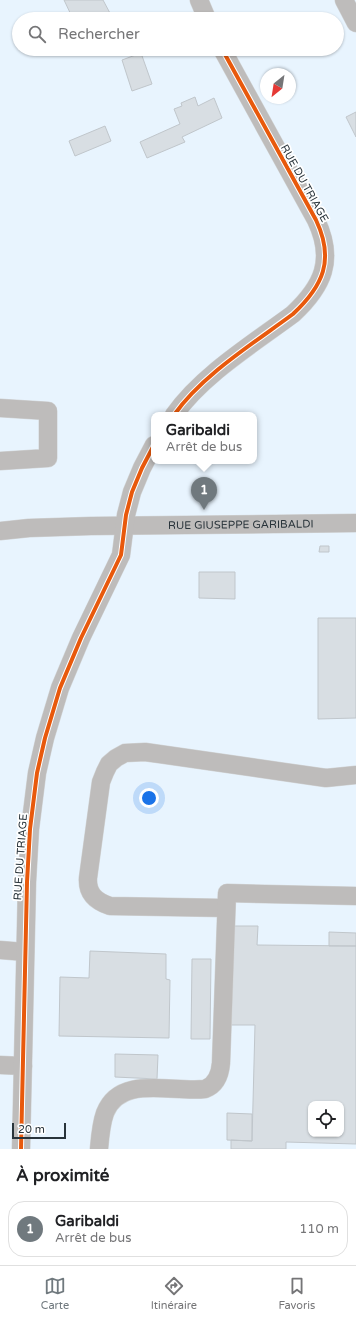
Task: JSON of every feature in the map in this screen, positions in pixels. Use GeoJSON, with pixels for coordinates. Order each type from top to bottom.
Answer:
{"type":"FeatureCollection","features":[{"type":"Feature","properties":{"kind":"street"},"geometry":{"type":"LineString","coordinates":[[199,0],[204,12]]}},
{"type":"Feature","properties":{"kind":"street"},"geometry":{"type":"LineString","coordinates":[[344,0],[356,23]]}},
{"type":"Feature","properties":{"kind":"street","name":"RUE DU TRIAGE"},"geometry":{"type":"LineString","coordinates":[[177,412],[199,387],[301,307],[309,298],[321,279],[326,258],[324,240],[318,225],[226,56]]}},
{"type":"Feature","properties":{"kind":"street"},"geometry":{"type":"LineString","coordinates":[[0,408],[48,411],[48,458],[0,461]]}},
{"type":"Feature","properties":{"kind":"street","name":"RUE DU TRIAGE"},"geometry":{"type":"LineString","coordinates":[[21,1149],[27,882],[30,829],[37,773],[54,706],[74,653],[121,555],[126,515],[132,492],[151,451]]}},
{"type":"Feature","properties":{"kind":"street","name":"RUE GIUSEPPE GARIBALDI"},"geometry":{"type":"LineString","coordinates":[[0,531],[29,528],[125,525],[356,523]]}},
{"type":"Feature","properties":{"kind":"street"},"geometry":{"type":"LineString","coordinates":[[226,908],[110,906],[94,898],[90,892],[88,878],[101,782],[110,764],[116,758],[125,753],[145,752],[326,778],[356,775]]}},
{"type":"Feature","properties":{"kind":"street"},"geometry":{"type":"LineString","coordinates":[[98,1149],[106,1110],[112,1100],[124,1091],[136,1088],[205,1089],[212,1086],[218,1078],[221,1063],[227,893],[356,896]]}},
{"type":"Feature","properties":{"kind":"street"},"geometry":{"type":"LineString","coordinates":[[0,950],[25,952]]}},
{"type":"Feature","properties":{"kind":"street"},"geometry":{"type":"LineString","coordinates":[[0,1065],[23,1066]]}},
{"type":"Feature","properties":{"kind":"shaded area"},"geometry":{"type":"Polygon","coordinates":[[[0,0],[356,0],[356,1149],[0,1149],[0,0]]]}},
{"type":"Feature","properties":{"kind":"building"},"geometry":{"type":"Polygon","coordinates":[[[64,0],[103,0],[109,12],[70,12],[64,0]]]}},
{"type":"Feature","properties":{"kind":"building"},"geometry":{"type":"Polygon","coordinates":[[[133,56],[142,56],[152,84],[132,91],[122,60],[133,56]]]}},
{"type":"Feature","properties":{"kind":"building"},"geometry":{"type":"Polygon","coordinates":[[[195,97],[198,106],[214,98],[222,118],[182,137],[185,142],[147,158],[140,142],[180,124],[174,109],[182,106],[181,103],[195,97]]]}},
{"type":"Feature","properties":{"kind":"building"},"geometry":{"type":"Polygon","coordinates":[[[356,112],[356,137],[346,117],[356,112]]]}},
{"type":"Feature","properties":{"kind":"building"},"geometry":{"type":"Polygon","coordinates":[[[105,126],[111,141],[75,156],[69,141],[105,126]]]}},
{"type":"Feature","properties":{"kind":"building"},"geometry":{"type":"Polygon","coordinates":[[[320,546],[329,546],[329,552],[319,552],[320,546]]]}},
{"type":"Feature","properties":{"kind":"building"},"geometry":{"type":"Polygon","coordinates":[[[199,572],[235,572],[235,599],[199,598],[199,572]]]}},
{"type":"Feature","properties":{"kind":"building"},"geometry":{"type":"Polygon","coordinates":[[[318,618],[356,618],[356,718],[318,719],[318,618]]]}},
{"type":"Feature","properties":{"kind":"building"},"geometry":{"type":"Polygon","coordinates":[[[234,926],[258,926],[257,945],[356,946],[356,1144],[286,1142],[286,1149],[231,1149],[231,1140],[252,1141],[255,1025],[231,1025],[234,926]]]}},
{"type":"Feature","properties":{"kind":"building"},"geometry":{"type":"Polygon","coordinates":[[[329,932],[356,933],[356,946],[329,946],[329,932]]]}},
{"type":"Feature","properties":{"kind":"building"},"geometry":{"type":"Polygon","coordinates":[[[90,951],[166,954],[166,979],[170,980],[169,1038],[59,1036],[60,977],[89,978],[90,951]]]}},
{"type":"Feature","properties":{"kind":"building"},"geometry":{"type":"Polygon","coordinates":[[[192,959],[211,959],[210,1039],[191,1039],[192,959]]]}},
{"type":"Feature","properties":{"kind":"building"},"geometry":{"type":"Polygon","coordinates":[[[115,1054],[158,1055],[157,1079],[115,1077],[115,1054]]]}},
{"type":"Feature","properties":{"kind":"building"},"geometry":{"type":"Polygon","coordinates":[[[227,1113],[252,1114],[252,1141],[227,1140],[227,1113]]]}},
{"type":"Feature","properties":{"kind":"cycle path"},"geometry":{"type":"LineString","coordinates":[[176,412],[199,386],[229,360],[293,314],[303,304],[312,293],[318,282],[323,272],[325,260],[325,248],[322,234],[316,220],[226,56]]}},
{"type":"Feature","properties":{"kind":"cycle path"},"geometry":{"type":"LineString","coordinates":[[21,1149],[27,882],[30,829],[37,773],[45,738],[60,688],[81,638],[121,555],[126,515],[132,492],[151,451]]}},
{"type":"Feature","properties":{"kind":"place","name":"Garibaldi"},"geometry":{"type":"Point","coordinates":[204,510]}}]}
